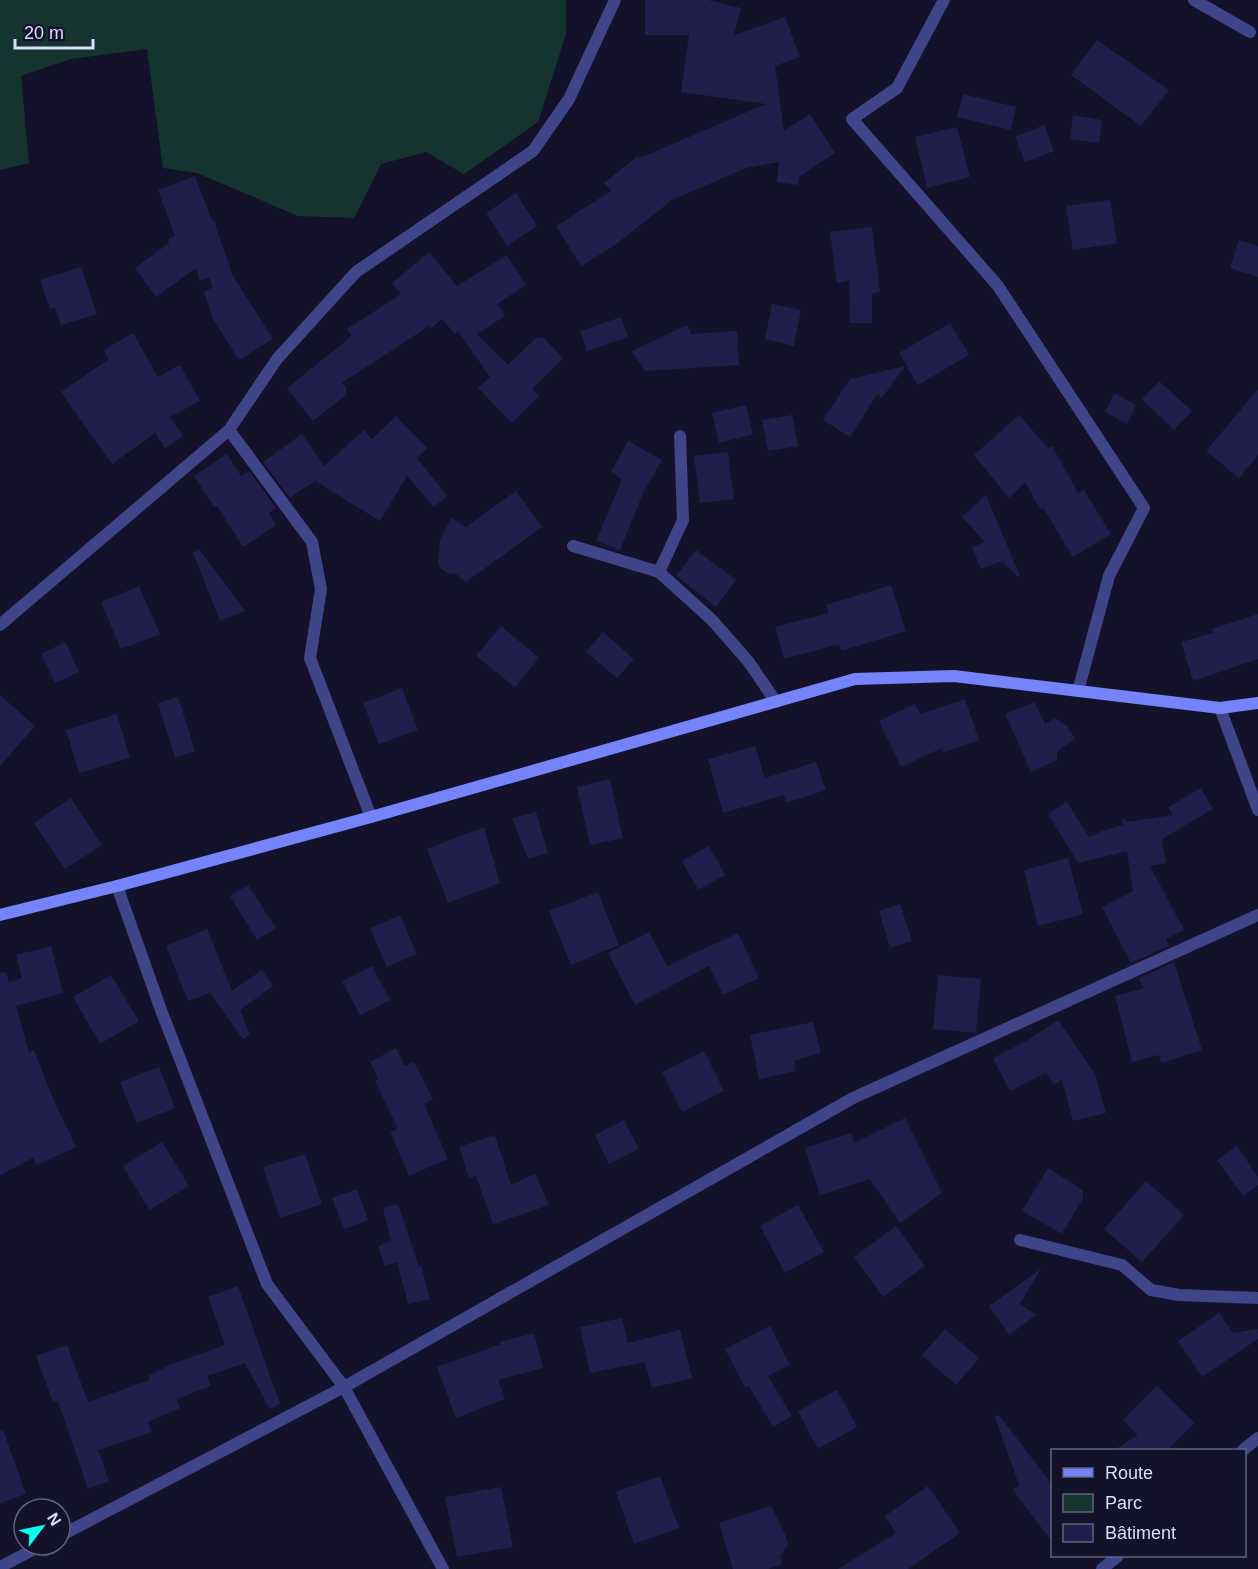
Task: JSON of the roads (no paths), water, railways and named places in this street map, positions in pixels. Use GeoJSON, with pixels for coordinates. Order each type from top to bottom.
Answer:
{"type":"FeatureCollection","features":[{"type":"Feature","properties":{"kind":"street"},"geometry":{"type":"LineString","coordinates":[[0,625],[229,430],[277,359],[356,272],[533,151],[569,99],[615,0]]}},
{"type":"Feature","properties":{"kind":"street"},"geometry":{"type":"LineString","coordinates":[[944,0],[897,88],[852,119],[998,286],[1144,508],[1109,576],[1078,691]]}},
{"type":"Feature","properties":{"kind":"street"},"geometry":{"type":"LineString","coordinates":[[1194,0],[1250,32]]}},
{"type":"Feature","properties":{"kind":"street"},"geometry":{"type":"LineString","coordinates":[[229,430],[312,542],[321,589],[310,658],[371,817]]}},
{"type":"Feature","properties":{"kind":"street"},"geometry":{"type":"LineString","coordinates":[[659,572],[683,520],[680,436]]}},
{"type":"Feature","properties":{"kind":"street"},"geometry":{"type":"LineString","coordinates":[[573,546],[659,572],[712,620],[748,661],[776,702]]}},
{"type":"Feature","properties":{"kind":"street"},"geometry":{"type":"LineString","coordinates":[[0,915],[371,817],[855,679],[954,676],[1220,708],[1258,703]]}},
{"type":"Feature","properties":{"kind":"street"},"geometry":{"type":"LineString","coordinates":[[1220,708],[1258,810]]}},
{"type":"Feature","properties":{"kind":"street"},"geometry":{"type":"LineString","coordinates":[[117,885],[161,1010],[267,1284],[344,1387],[443,1569]]}},
{"type":"Feature","properties":{"kind":"street"},"geometry":{"type":"LineString","coordinates":[[72,1530],[344,1387],[853,1098],[1258,915]]}},
{"type":"Feature","properties":{"kind":"street"},"geometry":{"type":"LineString","coordinates":[[1020,1240],[1122,1264],[1151,1290],[1179,1295],[1258,1298]]}},
{"type":"Feature","properties":{"kind":"street"},"geometry":{"type":"LineString","coordinates":[[1244,1449],[1258,1438]]}},
{"type":"Feature","properties":{"kind":"street"},"geometry":{"type":"LineString","coordinates":[[0,1567],[19,1557]]}},
{"type":"Feature","properties":{"kind":"street"},"geometry":{"type":"LineString","coordinates":[[1102,1569],[1117,1557]]}}]}
